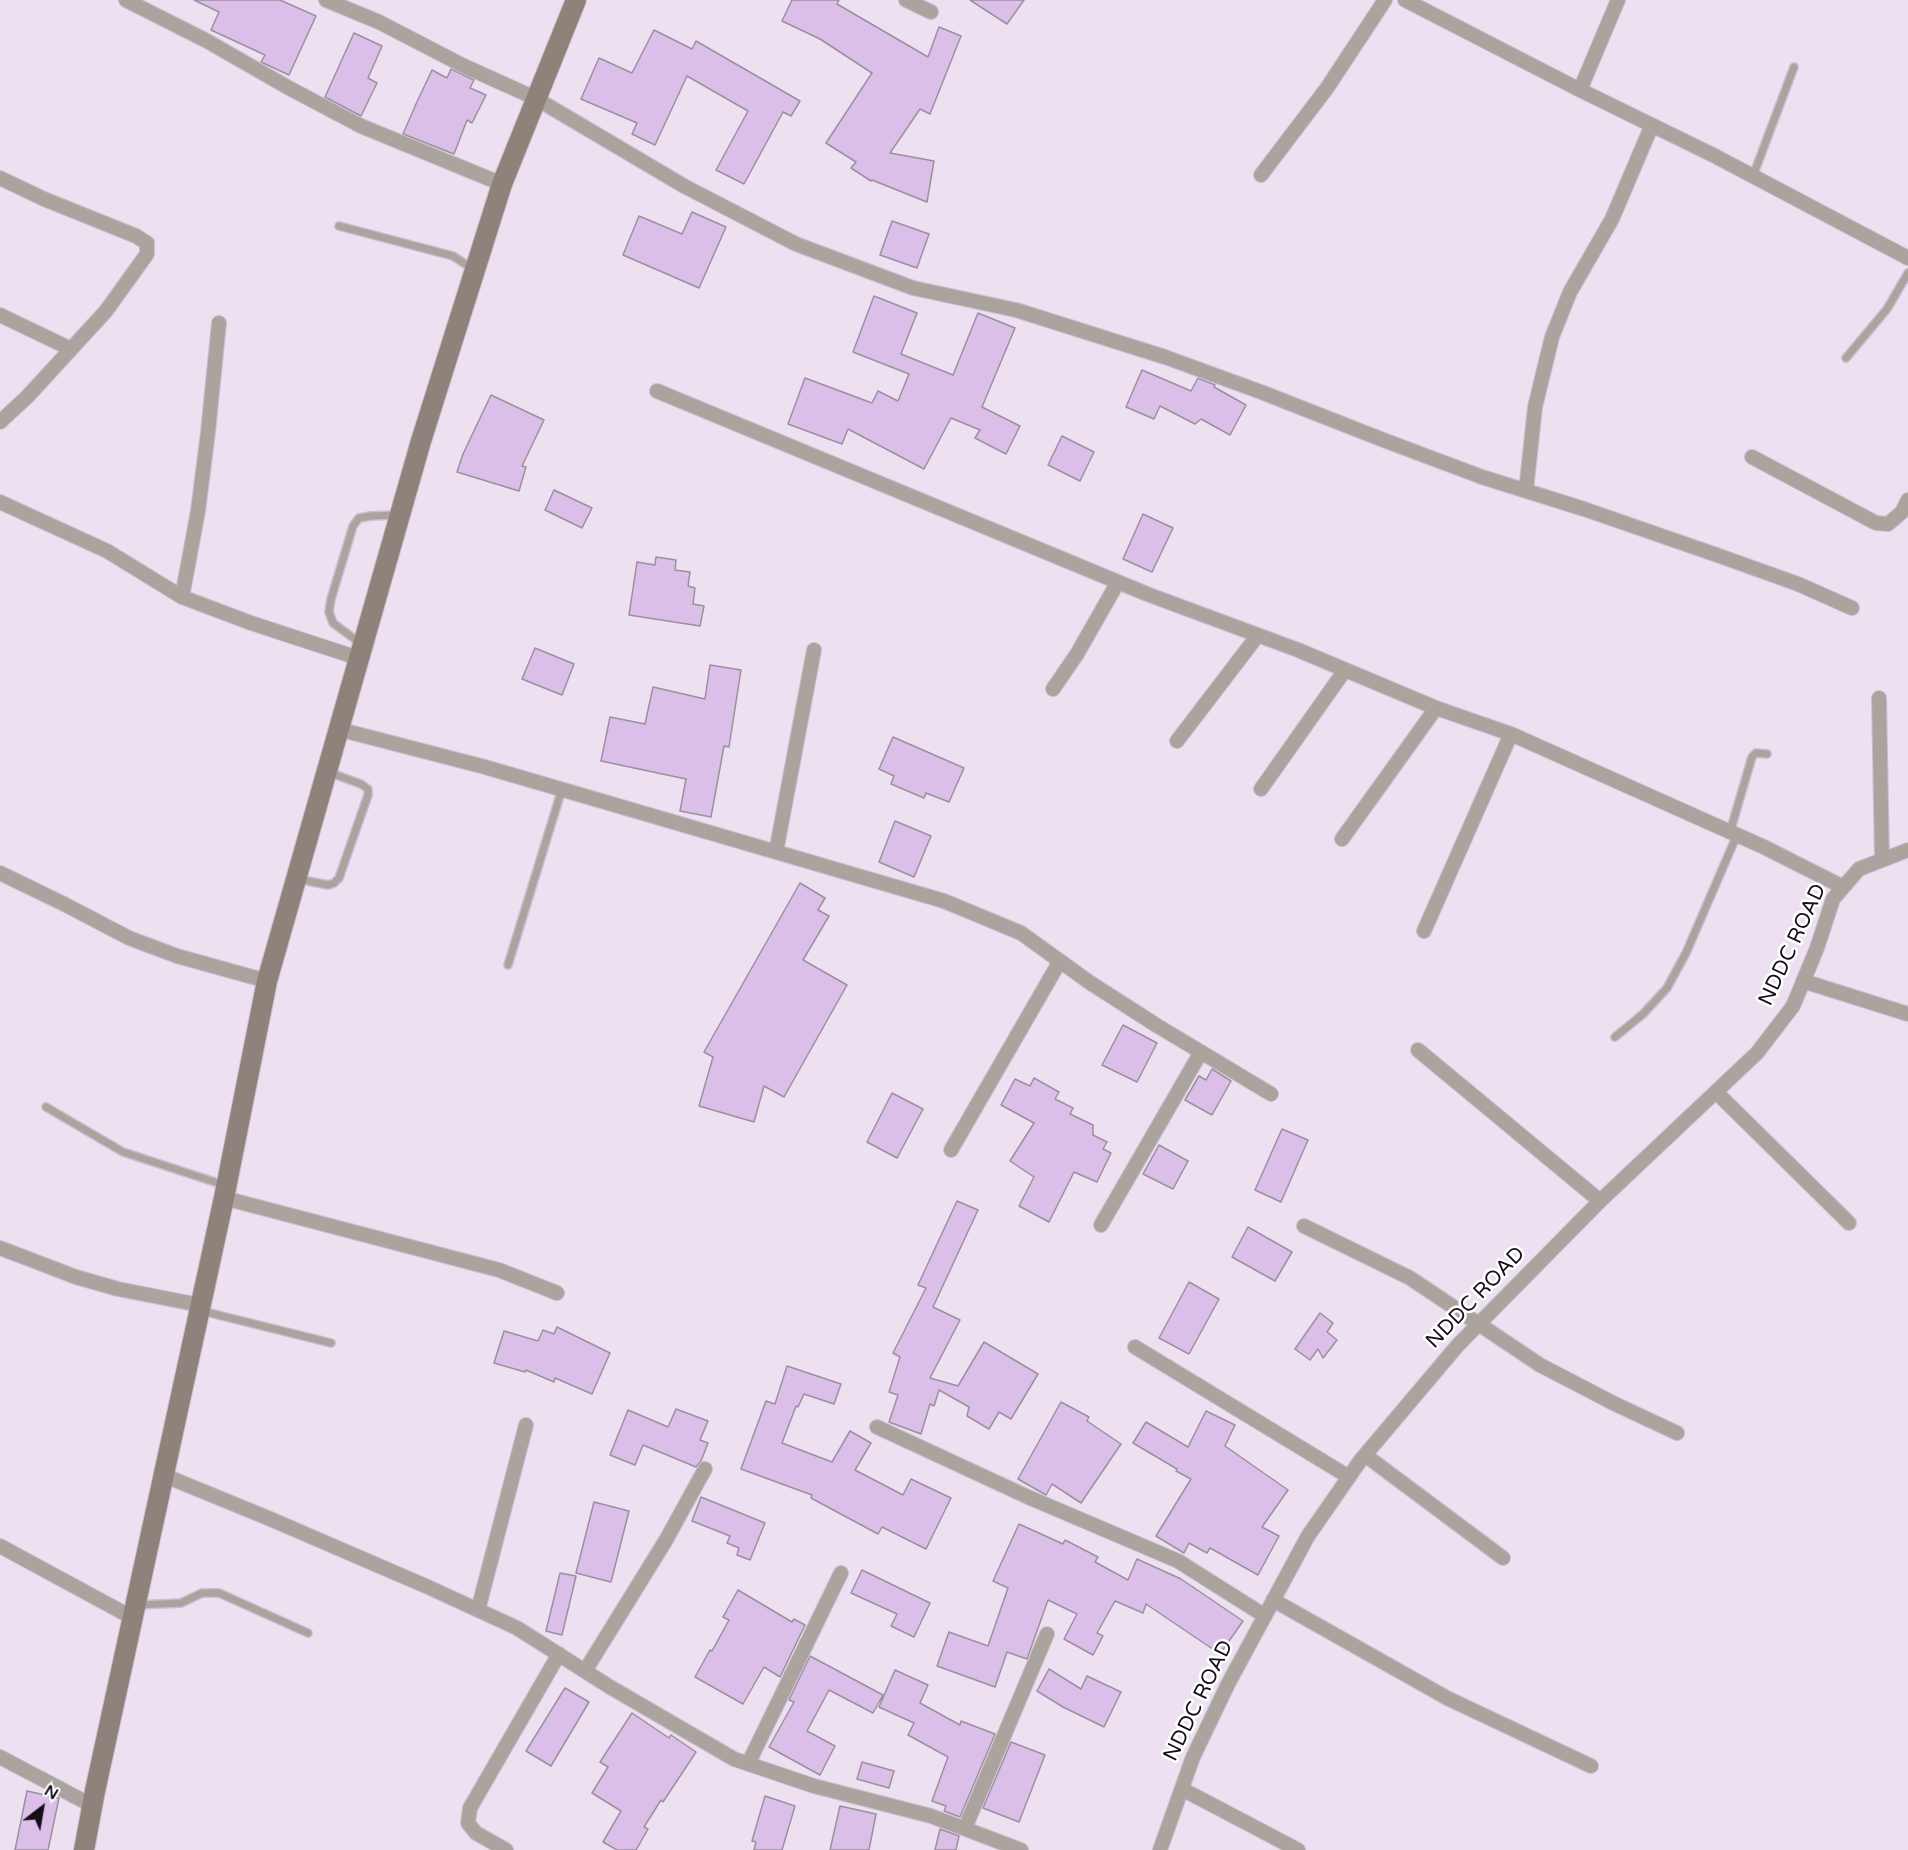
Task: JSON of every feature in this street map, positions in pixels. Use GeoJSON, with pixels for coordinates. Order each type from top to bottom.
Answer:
{"type":"FeatureCollection","features":[{"type":"Feature","properties":{"kind":"street"},"geometry":{"type":"LineString","coordinates":[[126,0],[207,41],[361,126],[502,184]]}},
{"type":"Feature","properties":{"kind":"street"},"geometry":{"type":"LineString","coordinates":[[326,0],[379,22],[464,66],[535,98],[684,186],[796,244],[913,288],[1016,310],[1165,357],[1450,465],[1777,577],[1852,608]]}},
{"type":"Feature","properties":{"kind":"street"},"geometry":{"type":"LineString","coordinates":[[84,1850],[225,1191],[267,981],[421,441],[502,184],[576,0]]}},
{"type":"Feature","properties":{"kind":"street"},"geometry":{"type":"LineString","coordinates":[[906,0],[931,12]]}},
{"type":"Feature","properties":{"kind":"street"},"geometry":{"type":"LineString","coordinates":[[1262,175],[1327,88],[1385,0]]}},
{"type":"Feature","properties":{"kind":"street"},"geometry":{"type":"LineString","coordinates":[[1405,0],[1753,176],[1908,258]]}},
{"type":"Feature","properties":{"kind":"street"},"geometry":{"type":"LineString","coordinates":[[1580,90],[1618,0]]}},
{"type":"Feature","properties":{"kind":"street"},"geometry":{"type":"LineString","coordinates":[[1526,491],[1535,406],[1552,337],[1570,292],[1612,219],[1652,125]]}},
{"type":"Feature","properties":{"kind":"street"},"geometry":{"type":"LineString","coordinates":[[0,178],[44,199],[136,236],[147,243],[147,254],[106,311],[27,397],[0,422]]}},
{"type":"Feature","properties":{"kind":"street"},"geometry":{"type":"LineString","coordinates":[[0,315],[71,349]]}},
{"type":"Feature","properties":{"kind":"street"},"geometry":{"type":"LineString","coordinates":[[182,597],[198,511],[219,323]]}},
{"type":"Feature","properties":{"kind":"street"},"geometry":{"type":"LineString","coordinates":[[657,391],[1118,582],[1258,635],[1436,708],[1511,734],[1734,834],[1843,887]]}},
{"type":"Feature","properties":{"kind":"street"},"geometry":{"type":"LineString","coordinates":[[1752,457],[1876,524],[1888,524],[1902,512],[1908,500]]}},
{"type":"Feature","properties":{"kind":"street"},"geometry":{"type":"LineString","coordinates":[[0,502],[106,551],[182,597],[251,623],[360,651]]}},
{"type":"Feature","properties":{"kind":"street"},"geometry":{"type":"LineString","coordinates":[[1053,689],[1077,654],[1118,582]]}},
{"type":"Feature","properties":{"kind":"street"},"geometry":{"type":"LineString","coordinates":[[1177,741],[1258,635]]}},
{"type":"Feature","properties":{"kind":"street"},"geometry":{"type":"LineString","coordinates":[[776,852],[814,650]]}},
{"type":"Feature","properties":{"kind":"street"},"geometry":{"type":"LineString","coordinates":[[1262,789],[1345,670]]}},
{"type":"Feature","properties":{"kind":"street"},"geometry":{"type":"LineString","coordinates":[[1879,698],[1882,860]]}},
{"type":"Feature","properties":{"kind":"street"},"geometry":{"type":"LineString","coordinates":[[1342,839],[1436,708]]}},
{"type":"Feature","properties":{"kind":"street"},"geometry":{"type":"LineString","coordinates":[[338,729],[485,766],[944,900],[1021,933],[1108,994],[1271,1094]]}},
{"type":"Feature","properties":{"kind":"street"},"geometry":{"type":"LineString","coordinates":[[1424,931],[1511,734]]}},
{"type":"Feature","properties":{"kind":"street","name":"NDDC ROAD"},"geometry":{"type":"LineString","coordinates":[[1160,1850],[1192,1757],[1228,1684],[1308,1536],[1365,1455],[1458,1345],[1600,1201],[1757,1053],[1792,1006],[1817,948],[1833,899],[1859,869],[1908,850]]}},
{"type":"Feature","properties":{"kind":"street"},"geometry":{"type":"LineString","coordinates":[[0,873],[129,938],[177,956],[267,981]]}},
{"type":"Feature","properties":{"kind":"street"},"geometry":{"type":"LineString","coordinates":[[951,1150],[1060,961]]}},
{"type":"Feature","properties":{"kind":"street"},"geometry":{"type":"LineString","coordinates":[[1803,981],[1908,1014]]}},
{"type":"Feature","properties":{"kind":"street"},"geometry":{"type":"LineString","coordinates":[[1418,1050],[1600,1201]]}},
{"type":"Feature","properties":{"kind":"street"},"geometry":{"type":"LineString","coordinates":[[1101,1225],[1200,1052]]}},
{"type":"Feature","properties":{"kind":"street"},"geometry":{"type":"LineString","coordinates":[[1716,1092],[1849,1223]]}},
{"type":"Feature","properties":{"kind":"street"},"geometry":{"type":"LineString","coordinates":[[225,1191],[499,1270],[557,1293]]}},
{"type":"Feature","properties":{"kind":"street"},"geometry":{"type":"LineString","coordinates":[[1304,1226],[1410,1278],[1540,1365],[1677,1433]]}},
{"type":"Feature","properties":{"kind":"street"},"geometry":{"type":"LineString","coordinates":[[0,1248],[76,1277],[200,1307]]}},
{"type":"Feature","properties":{"kind":"street"},"geometry":{"type":"LineString","coordinates":[[1135,1347],[1349,1477]]}},
{"type":"Feature","properties":{"kind":"street"},"geometry":{"type":"LineString","coordinates":[[478,1610],[526,1425]]}},
{"type":"Feature","properties":{"kind":"street"},"geometry":{"type":"LineString","coordinates":[[877,1427],[1028,1497],[1178,1561],[1264,1616]]}},
{"type":"Feature","properties":{"kind":"street"},"geometry":{"type":"LineString","coordinates":[[1365,1455],[1503,1558]]}},
{"type":"Feature","properties":{"kind":"street"},"geometry":{"type":"LineString","coordinates":[[585,1671],[666,1540],[705,1469]]}},
{"type":"Feature","properties":{"kind":"street"},"geometry":{"type":"LineString","coordinates":[[163,1475],[268,1518],[517,1628],[734,1759],[814,1786],[931,1816],[1021,1850]]}},
{"type":"Feature","properties":{"kind":"street"},"geometry":{"type":"LineString","coordinates":[[0,1546],[134,1611]]}},
{"type":"Feature","properties":{"kind":"street"},"geometry":{"type":"LineString","coordinates":[[748,1764],[841,1573]]}},
{"type":"Feature","properties":{"kind":"street"},"geometry":{"type":"LineString","coordinates":[[1273,1600],[1447,1698],[1591,1766]]}},
{"type":"Feature","properties":{"kind":"street"},"geometry":{"type":"LineString","coordinates":[[965,1828],[1047,1634]]}},
{"type":"Feature","properties":{"kind":"street"},"geometry":{"type":"LineString","coordinates":[[506,1850],[476,1833],[468,1822],[470,1808],[559,1654]]}},
{"type":"Feature","properties":{"kind":"street"},"geometry":{"type":"LineString","coordinates":[[0,1757],[93,1806]]}},
{"type":"Feature","properties":{"kind":"street"},"geometry":{"type":"LineString","coordinates":[[1182,1789],[1298,1850]]}},
{"type":"Feature","properties":{"kind":"lane"},"geometry":{"type":"LineString","coordinates":[[1753,176],[1794,67]]}},
{"type":"Feature","properties":{"kind":"lane"},"geometry":{"type":"LineString","coordinates":[[339,226],[453,256],[475,270]]}},
{"type":"Feature","properties":{"kind":"lane"},"geometry":{"type":"LineString","coordinates":[[1846,358],[1887,309],[1908,273]]}},
{"type":"Feature","properties":{"kind":"lane"},"geometry":{"type":"LineString","coordinates":[[360,651],[333,623],[328,612],[331,599],[353,526],[359,518],[400,515]]}},
{"type":"Feature","properties":{"kind":"lane"},"geometry":{"type":"LineString","coordinates":[[1615,1037],[1643,1014],[1667,988],[1686,953],[1734,834],[1752,757],[1756,753],[1767,754]]}},
{"type":"Feature","properties":{"kind":"lane"},"geometry":{"type":"LineString","coordinates":[[296,879],[328,885],[339,878],[368,795],[368,789],[361,784],[326,772]]}},
{"type":"Feature","properties":{"kind":"lane"},"geometry":{"type":"LineString","coordinates":[[507,965],[562,789]]}},
{"type":"Feature","properties":{"kind":"lane"},"geometry":{"type":"LineString","coordinates":[[46,1107],[123,1152],[225,1191]]}},
{"type":"Feature","properties":{"kind":"lane"},"geometry":{"type":"LineString","coordinates":[[200,1307],[331,1343]]}},
{"type":"Feature","properties":{"kind":"lane"},"geometry":{"type":"LineString","coordinates":[[134,1611],[181,1603],[202,1593],[219,1593],[308,1634]]}},
{"type":"Feature","properties":{"kind":"building"},"geometry":{"type":"Polygon","coordinates":[[[194,0],[280,0],[316,16],[289,75],[261,62],[265,55],[211,30],[219,12],[194,0]]]}},
{"type":"Feature","properties":{"kind":"building"},"geometry":{"type":"Polygon","coordinates":[[[792,0],[839,0],[837,4],[928,57],[939,27],[961,36],[930,114],[920,109],[890,153],[934,161],[927,202],[871,181],[851,168],[856,162],[826,143],[872,73],[820,39],[782,21],[792,0]]]}},
{"type":"Feature","properties":{"kind":"building"},"geometry":{"type":"Polygon","coordinates":[[[970,0],[1024,0],[1007,24],[970,0]]]}},
{"type":"Feature","properties":{"kind":"building"},"geometry":{"type":"Polygon","coordinates":[[[654,30],[692,49],[696,41],[800,101],[791,116],[783,112],[744,184],[716,170],[748,111],[687,76],[655,145],[632,134],[637,123],[581,99],[599,58],[632,73],[654,30]]]}},
{"type":"Feature","properties":{"kind":"building"},"geometry":{"type":"Polygon","coordinates":[[[354,33],[382,46],[368,78],[377,83],[361,116],[325,97],[354,33]]]}},
{"type":"Feature","properties":{"kind":"building"},"geometry":{"type":"Polygon","coordinates":[[[451,69],[474,80],[470,88],[486,95],[472,123],[467,120],[454,154],[403,134],[432,70],[447,78],[451,69]]]}},
{"type":"Feature","properties":{"kind":"building"},"geometry":{"type":"Polygon","coordinates":[[[692,212],[726,227],[699,288],[623,255],[639,216],[682,234],[692,212]]]}},
{"type":"Feature","properties":{"kind":"building"},"geometry":{"type":"Polygon","coordinates":[[[892,221],[929,234],[917,268],[880,255],[892,221]]]}},
{"type":"Feature","properties":{"kind":"building"},"geometry":{"type":"Polygon","coordinates":[[[874,296],[917,313],[901,354],[953,375],[978,313],[1015,328],[982,407],[1020,426],[1006,454],[975,438],[980,430],[951,418],[924,469],[848,429],[842,444],[788,424],[805,378],[872,403],[878,391],[898,401],[909,374],[853,352],[874,296]]]}},
{"type":"Feature","properties":{"kind":"building"},"geometry":{"type":"Polygon","coordinates":[[[1142,370],[1191,391],[1198,378],[1215,385],[1214,387],[1246,405],[1230,435],[1201,419],[1195,424],[1160,406],[1154,419],[1126,407],[1142,370]]]}},
{"type":"Feature","properties":{"kind":"building"},"geometry":{"type":"Polygon","coordinates":[[[491,395],[544,420],[522,466],[526,467],[519,491],[457,472],[491,395]]]}},
{"type":"Feature","properties":{"kind":"building"},"geometry":{"type":"Polygon","coordinates":[[[1062,436],[1094,452],[1080,481],[1048,465],[1062,436]]]}},
{"type":"Feature","properties":{"kind":"building"},"geometry":{"type":"Polygon","coordinates":[[[554,490],[592,508],[582,528],[545,510],[554,490]]]}},
{"type":"Feature","properties":{"kind":"building"},"geometry":{"type":"Polygon","coordinates":[[[1143,514],[1173,528],[1152,572],[1123,559],[1143,514]]]}},
{"type":"Feature","properties":{"kind":"building"},"geometry":{"type":"Polygon","coordinates":[[[656,557],[676,560],[675,570],[690,572],[688,586],[695,588],[693,604],[704,606],[700,626],[629,615],[637,562],[655,565],[656,557]]]}},
{"type":"Feature","properties":{"kind":"building"},"geometry":{"type":"Polygon","coordinates":[[[535,648],[574,664],[562,695],[522,679],[535,648]]]}},
{"type":"Feature","properties":{"kind":"building"},"geometry":{"type":"Polygon","coordinates":[[[710,665],[741,670],[729,747],[724,746],[711,817],[680,811],[686,779],[601,761],[610,717],[645,724],[653,687],[705,699],[710,665]]]}},
{"type":"Feature","properties":{"kind":"building"},"geometry":{"type":"Polygon","coordinates":[[[893,737],[964,768],[949,802],[926,793],[924,798],[891,784],[894,776],[879,769],[893,737]]]}},
{"type":"Feature","properties":{"kind":"building"},"geometry":{"type":"Polygon","coordinates":[[[895,821],[931,836],[914,877],[879,862],[895,821]]]}},
{"type":"Feature","properties":{"kind":"building"},"geometry":{"type":"Polygon","coordinates":[[[800,883],[825,898],[818,910],[829,916],[803,960],[847,985],[784,1097],[764,1086],[754,1122],[699,1106],[713,1057],[704,1052],[800,883]]]}},
{"type":"Feature","properties":{"kind":"building"},"geometry":{"type":"Polygon","coordinates":[[[1123,1025],[1157,1043],[1137,1082],[1102,1065],[1123,1025]]]}},
{"type":"Feature","properties":{"kind":"building"},"geometry":{"type":"Polygon","coordinates":[[[1212,1069],[1231,1081],[1212,1115],[1185,1100],[1199,1076],[1206,1080],[1212,1069]]]}},
{"type":"Feature","properties":{"kind":"building"},"geometry":{"type":"Polygon","coordinates":[[[1034,1078],[1059,1092],[1055,1099],[1073,1108],[1070,1114],[1093,1125],[1093,1135],[1107,1142],[1103,1149],[1111,1153],[1097,1182],[1074,1172],[1049,1222],[1019,1206],[1034,1177],[1010,1161],[1034,1123],[1001,1105],[1015,1079],[1030,1086],[1034,1078]]]}},
{"type":"Feature","properties":{"kind":"building"},"geometry":{"type":"Polygon","coordinates":[[[892,1093],[923,1109],[897,1158],[867,1142],[892,1093]]]}},
{"type":"Feature","properties":{"kind":"building"},"geometry":{"type":"Polygon","coordinates":[[[1282,1129],[1308,1140],[1281,1202],[1255,1190],[1282,1129]]]}},
{"type":"Feature","properties":{"kind":"building"},"geometry":{"type":"Polygon","coordinates":[[[1159,1145],[1188,1161],[1173,1189],[1143,1174],[1159,1145]]]}},
{"type":"Feature","properties":{"kind":"building"},"geometry":{"type":"Polygon","coordinates":[[[957,1201],[978,1210],[933,1307],[960,1320],[930,1378],[958,1386],[984,1342],[1038,1374],[1011,1419],[999,1412],[989,1429],[967,1416],[969,1407],[939,1390],[934,1406],[930,1404],[921,1434],[889,1422],[898,1395],[889,1392],[900,1357],[893,1353],[926,1288],[918,1285],[957,1201]]]}},
{"type":"Feature","properties":{"kind":"building"},"geometry":{"type":"Polygon","coordinates":[[[1248,1227],[1292,1252],[1275,1281],[1232,1257],[1248,1227]]]}},
{"type":"Feature","properties":{"kind":"building"},"geometry":{"type":"Polygon","coordinates":[[[1189,1282],[1219,1299],[1189,1354],[1159,1338],[1189,1282]]]}},
{"type":"Feature","properties":{"kind":"building"},"geometry":{"type":"Polygon","coordinates":[[[1320,1313],[1333,1323],[1327,1332],[1337,1340],[1323,1358],[1318,1349],[1310,1360],[1295,1349],[1320,1313]]]}},
{"type":"Feature","properties":{"kind":"building"},"geometry":{"type":"Polygon","coordinates":[[[557,1327],[610,1353],[592,1394],[555,1378],[554,1382],[526,1370],[525,1372],[494,1363],[504,1331],[538,1341],[543,1330],[554,1334],[557,1327]]]}},
{"type":"Feature","properties":{"kind":"building"},"geometry":{"type":"Polygon","coordinates":[[[787,1366],[841,1384],[834,1404],[804,1394],[798,1407],[796,1406],[782,1443],[832,1462],[850,1431],[871,1443],[855,1470],[903,1495],[911,1479],[951,1498],[926,1549],[882,1527],[878,1534],[811,1498],[812,1495],[741,1469],[766,1401],[775,1404],[787,1366]]]}},
{"type":"Feature","properties":{"kind":"building"},"geometry":{"type":"Polygon","coordinates":[[[1061,1402],[1089,1417],[1087,1421],[1121,1444],[1081,1503],[1052,1484],[1046,1495],[1018,1479],[1061,1402]]]}},
{"type":"Feature","properties":{"kind":"building"},"geometry":{"type":"Polygon","coordinates":[[[676,1409],[708,1421],[700,1440],[708,1443],[696,1467],[643,1445],[635,1465],[610,1455],[628,1410],[668,1427],[676,1409]]]}},
{"type":"Feature","properties":{"kind":"building"},"geometry":{"type":"Polygon","coordinates":[[[1206,1411],[1235,1425],[1225,1446],[1288,1490],[1262,1527],[1279,1536],[1258,1575],[1210,1548],[1207,1553],[1189,1543],[1184,1553],[1156,1536],[1191,1479],[1133,1443],[1146,1422],[1188,1447],[1206,1411]]]}},
{"type":"Feature","properties":{"kind":"building"},"geometry":{"type":"Polygon","coordinates":[[[701,1497],[765,1523],[750,1560],[737,1555],[739,1548],[727,1543],[730,1536],[692,1521],[701,1497]]]}},
{"type":"Feature","properties":{"kind":"building"},"geometry":{"type":"Polygon","coordinates":[[[594,1502],[629,1511],[611,1582],[576,1573],[594,1502]]]}},
{"type":"Feature","properties":{"kind":"building"},"geometry":{"type":"Polygon","coordinates":[[[1019,1524],[1063,1544],[1065,1540],[1098,1557],[1095,1562],[1128,1580],[1137,1559],[1181,1579],[1243,1621],[1220,1654],[1146,1604],[1143,1613],[1115,1601],[1097,1633],[1103,1636],[1093,1655],[1064,1639],[1077,1614],[1048,1600],[1027,1659],[1007,1652],[995,1687],[937,1666],[949,1632],[988,1646],[1008,1588],[993,1581],[1019,1524]]]}},
{"type":"Feature","properties":{"kind":"building"},"geometry":{"type":"Polygon","coordinates":[[[862,1570],[930,1603],[914,1637],[891,1626],[897,1614],[851,1593],[862,1570]]]}},
{"type":"Feature","properties":{"kind":"building"},"geometry":{"type":"Polygon","coordinates":[[[560,1573],[576,1576],[562,1635],[546,1631],[560,1573]]]}},
{"type":"Feature","properties":{"kind":"building"},"geometry":{"type":"Polygon","coordinates":[[[738,1590],[792,1622],[794,1619],[805,1625],[780,1677],[764,1667],[743,1704],[695,1677],[729,1620],[723,1617],[738,1590]]]}},
{"type":"Feature","properties":{"kind":"building"},"geometry":{"type":"Polygon","coordinates":[[[810,1656],[883,1695],[873,1713],[829,1690],[807,1731],[835,1746],[820,1775],[769,1747],[794,1702],[789,1700],[810,1656]]]}},
{"type":"Feature","properties":{"kind":"building"},"geometry":{"type":"Polygon","coordinates":[[[1049,1669],[1081,1689],[1087,1676],[1121,1692],[1104,1727],[1037,1691],[1049,1669]]]}},
{"type":"Feature","properties":{"kind":"building"},"geometry":{"type":"Polygon","coordinates":[[[895,1670],[928,1685],[920,1703],[960,1725],[961,1721],[995,1734],[960,1817],[944,1811],[946,1806],[932,1801],[948,1757],[908,1735],[914,1723],[879,1707],[895,1670]]]}},
{"type":"Feature","properties":{"kind":"building"},"geometry":{"type":"Polygon","coordinates":[[[565,1688],[589,1702],[551,1766],[526,1751],[565,1688]]]}},
{"type":"Feature","properties":{"kind":"building"},"geometry":{"type":"Polygon","coordinates":[[[632,1713],[669,1738],[671,1735],[696,1752],[644,1827],[648,1829],[636,1850],[617,1850],[603,1842],[621,1811],[592,1793],[608,1767],[600,1762],[632,1713]]]}},
{"type":"Feature","properties":{"kind":"building"},"geometry":{"type":"Polygon","coordinates":[[[1011,1742],[1045,1755],[1019,1822],[983,1808],[1011,1742]]]}},
{"type":"Feature","properties":{"kind":"building"},"geometry":{"type":"Polygon","coordinates":[[[862,1762],[894,1771],[889,1788],[857,1779],[862,1762]]]}},
{"type":"Feature","properties":{"kind":"building"},"geometry":{"type":"Polygon","coordinates":[[[27,1791],[59,1798],[48,1850],[15,1850],[27,1791]]]}},
{"type":"Feature","properties":{"kind":"building"},"geometry":{"type":"Polygon","coordinates":[[[765,1796],[795,1806],[782,1850],[754,1850],[756,1842],[752,1841],[765,1796]]]}},
{"type":"Feature","properties":{"kind":"building"},"geometry":{"type":"Polygon","coordinates":[[[840,1806],[876,1814],[869,1850],[830,1850],[840,1806]]]}},
{"type":"Feature","properties":{"kind":"building"},"geometry":{"type":"Polygon","coordinates":[[[940,1829],[959,1836],[956,1850],[935,1850],[940,1829]]]}}]}
